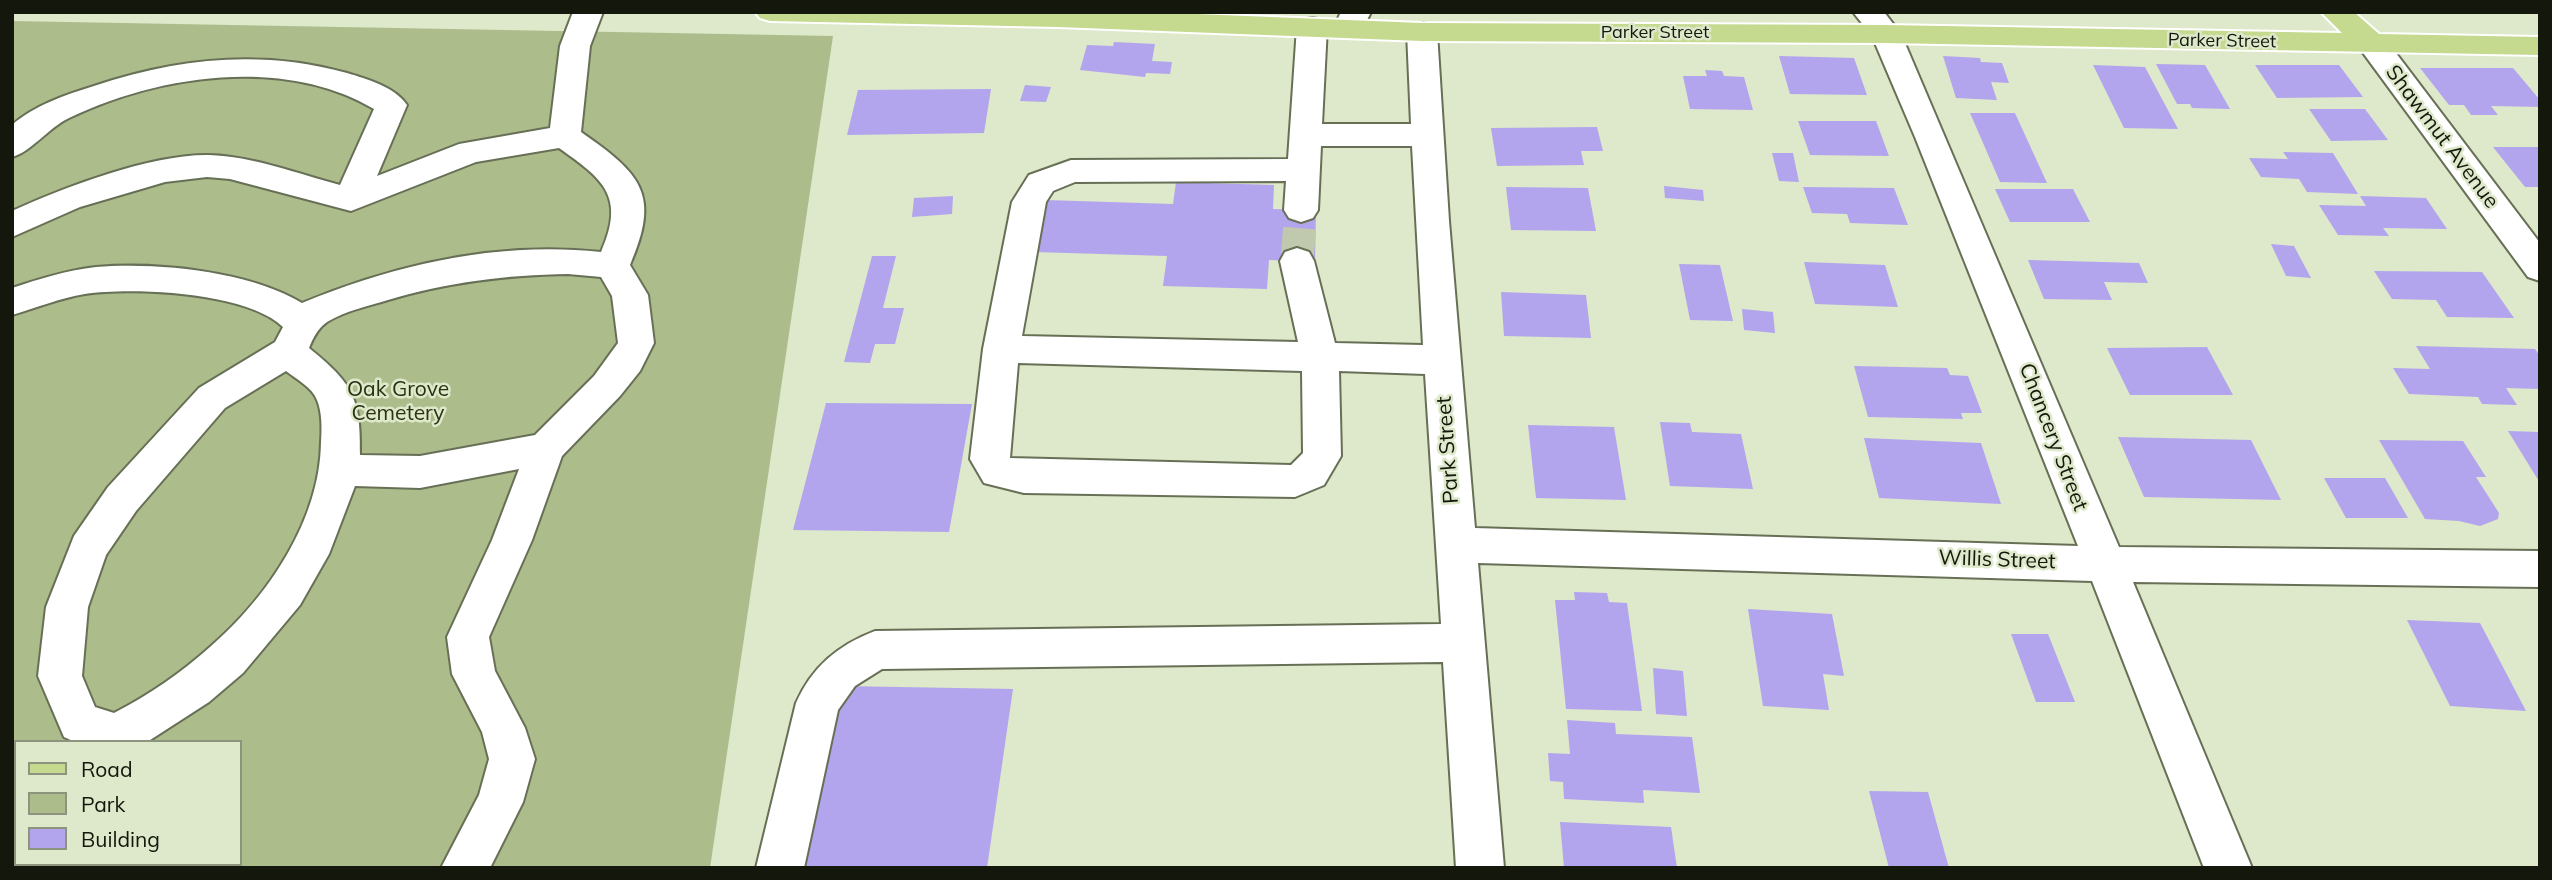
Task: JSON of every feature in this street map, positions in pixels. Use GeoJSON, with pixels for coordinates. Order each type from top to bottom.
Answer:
{"type":"FeatureCollection","features":[{"type":"Feature","properties":{"kind":"main road","name":"Parker Street"},"geometry":{"type":"LineString","coordinates":[[770,12],[1058,15],[1312,27],[1352,21],[1422,32],[1877,23],[2372,43],[2540,46]]}},
{"type":"Feature","properties":{"kind":"main road","name":"Shawmut Avenue"},"geometry":{"type":"LineString","coordinates":[[2336,12],[2372,43]]}},
{"type":"Feature","properties":{"kind":"street"},"geometry":{"type":"LineString","coordinates":[[565,136],[575,46],[588,12]]}},
{"type":"Feature","properties":{"kind":"street","name":"Chancery Street"},"geometry":{"type":"LineString","coordinates":[[1877,23],[1972,229],[2103,564],[2228,868]]}},
{"type":"Feature","properties":{"kind":"street"},"geometry":{"type":"LineString","coordinates":[[1301,210],[1312,27]]}},
{"type":"Feature","properties":{"kind":"street","name":"Park Street"},"geometry":{"type":"LineString","coordinates":[[1422,32],[1454,545],[1480,868]]}},
{"type":"Feature","properties":{"kind":"street","name":"Shawmut Avenue"},"geometry":{"type":"LineString","coordinates":[[2372,43],[2540,268]]}},
{"type":"Feature","properties":{"kind":"street"},"geometry":{"type":"LineString","coordinates":[[12,146],[36,122],[118,88],[200,69],[270,69],[354,85],[391,105],[351,199]]}},
{"type":"Feature","properties":{"kind":"street"},"geometry":{"type":"LineString","coordinates":[[1306,135],[1427,135]]}},
{"type":"Feature","properties":{"kind":"street"},"geometry":{"type":"LineString","coordinates":[[12,225],[68,199],[163,170],[207,166],[230,168],[351,199],[470,152],[565,136],[602,163],[621,182],[629,200],[631,218],[627,237],[612,267]]}},
{"type":"Feature","properties":{"kind":"street"},"geometry":{"type":"LineString","coordinates":[[1297,261],[1320,357],[1322,456],[1310,474],[1295,481],[1024,477],[998,472],[989,459],[1001,349],[1029,202],[1041,183],[1071,171],[1304,170]]}},
{"type":"Feature","properties":{"kind":"street"},"geometry":{"type":"LineString","coordinates":[[12,302],[67,285],[97,280],[162,281],[201,286],[275,302],[296,314],[295,338],[330,387],[336,402],[340,470],[318,538],[266,619],[205,680],[149,720],[116,739],[80,723],[60,676],[67,607],[89,548],[122,499],[212,398],[295,338],[329,305],[436,273],[542,260],[612,267]]}},
{"type":"Feature","properties":{"kind":"street"},"geometry":{"type":"LineString","coordinates":[[465,868],[500,802],[512,759],[503,728],[474,674],[468,637],[512,540],[546,448],[607,386],[627,361],[636,343],[630,295],[612,267]]}},
{"type":"Feature","properties":{"kind":"street"},"geometry":{"type":"LineString","coordinates":[[1001,349],[1442,360]]}},
{"type":"Feature","properties":{"kind":"street"},"geometry":{"type":"LineString","coordinates":[[340,470],[420,472],[546,448]]}},
{"type":"Feature","properties":{"kind":"street","name":"Willis Street"},"geometry":{"type":"LineString","coordinates":[[1454,545],[2103,564],[2540,569]]}},
{"type":"Feature","properties":{"kind":"street"},"geometry":{"type":"LineString","coordinates":[[780,868],[818,703],[840,672],[875,650],[1462,643]]}},
{"type":"Feature","properties":{"kind":"green space","name":"Oak Grove Cemetery"},"geometry":{"type":"Polygon","coordinates":[[[12,21],[833,36],[710,868],[12,868],[12,21]]]}},
{"type":"Feature","properties":{"kind":"building"},"geometry":{"type":"Polygon","coordinates":[[[1114,42],[1155,44],[1152,61],[1172,62],[1170,74],[1146,73],[1145,77],[1080,70],[1087,45],[1113,46],[1114,42]]]}},
{"type":"Feature","properties":{"kind":"building"},"geometry":{"type":"Polygon","coordinates":[[[1779,56],[1854,58],[1867,95],[1790,94],[1779,56]]]}},
{"type":"Feature","properties":{"kind":"building"},"geometry":{"type":"Polygon","coordinates":[[[1943,56],[1980,58],[1981,62],[2002,63],[2009,83],[1991,82],[1997,100],[1956,98],[1943,56]]]}},
{"type":"Feature","properties":{"kind":"building"},"geometry":{"type":"Polygon","coordinates":[[[2156,64],[2205,65],[2230,109],[2192,108],[2190,104],[2177,104],[2156,64]]]}},
{"type":"Feature","properties":{"kind":"building"},"geometry":{"type":"Polygon","coordinates":[[[2093,65],[2145,67],[2178,129],[2124,128],[2093,65]]]}},
{"type":"Feature","properties":{"kind":"building"},"geometry":{"type":"Polygon","coordinates":[[[2255,65],[2339,65],[2363,97],[2277,98],[2255,65]]]}},
{"type":"Feature","properties":{"kind":"building"},"geometry":{"type":"Polygon","coordinates":[[[2420,68],[2513,68],[2540,100],[2540,107],[2491,106],[2498,115],[2471,115],[2464,105],[2449,105],[2420,68]]]}},
{"type":"Feature","properties":{"kind":"building"},"geometry":{"type":"Polygon","coordinates":[[[1705,70],[1722,71],[1724,76],[1744,77],[1753,110],[1690,109],[1683,76],[1707,76],[1705,70]]]}},
{"type":"Feature","properties":{"kind":"building"},"geometry":{"type":"Polygon","coordinates":[[[1025,85],[1051,87],[1046,102],[1020,101],[1025,85]]]}},
{"type":"Feature","properties":{"kind":"building"},"geometry":{"type":"Polygon","coordinates":[[[991,89],[984,133],[847,135],[858,90],[991,89]]]}},
{"type":"Feature","properties":{"kind":"building"},"geometry":{"type":"Polygon","coordinates":[[[2309,109],[2365,109],[2388,140],[2331,141],[2309,109]]]}},
{"type":"Feature","properties":{"kind":"building"},"geometry":{"type":"Polygon","coordinates":[[[1970,113],[2015,113],[2047,183],[2000,182],[1970,113]]]}},
{"type":"Feature","properties":{"kind":"building"},"geometry":{"type":"Polygon","coordinates":[[[1798,121],[1876,121],[1889,156],[1810,155],[1798,121]]]}},
{"type":"Feature","properties":{"kind":"building"},"geometry":{"type":"Polygon","coordinates":[[[1597,127],[1603,151],[1581,151],[1584,165],[1497,166],[1491,128],[1597,127]]]}},
{"type":"Feature","properties":{"kind":"building"},"geometry":{"type":"Polygon","coordinates":[[[2493,147],[2540,147],[2540,187],[2525,187],[2493,147]]]}},
{"type":"Feature","properties":{"kind":"building"},"geometry":{"type":"Polygon","coordinates":[[[2283,152],[2333,153],[2358,194],[2307,192],[2299,179],[2261,177],[2249,158],[2288,159],[2283,152]]]}},
{"type":"Feature","properties":{"kind":"building"},"geometry":{"type":"Polygon","coordinates":[[[1772,153],[1793,153],[1799,182],[1779,181],[1772,153]]]}},
{"type":"Feature","properties":{"kind":"building"},"geometry":{"type":"Polygon","coordinates":[[[1176,182],[1274,185],[1273,209],[1316,210],[1315,262],[1269,260],[1267,289],[1163,286],[1167,256],[1034,252],[1045,200],[1173,204],[1176,182]]]}},
{"type":"Feature","properties":{"kind":"building"},"geometry":{"type":"Polygon","coordinates":[[[1664,186],[1703,190],[1704,201],[1665,198],[1664,186]]]}},
{"type":"Feature","properties":{"kind":"building"},"geometry":{"type":"Polygon","coordinates":[[[1506,187],[1588,188],[1596,231],[1511,230],[1506,187]]]}},
{"type":"Feature","properties":{"kind":"building"},"geometry":{"type":"Polygon","coordinates":[[[1803,187],[1894,188],[1908,225],[1850,223],[1847,214],[1812,213],[1803,187]]]}},
{"type":"Feature","properties":{"kind":"building"},"geometry":{"type":"Polygon","coordinates":[[[1995,189],[2073,189],[2090,222],[2010,222],[1995,189]]]}},
{"type":"Feature","properties":{"kind":"building"},"geometry":{"type":"Polygon","coordinates":[[[953,196],[952,214],[912,217],[914,198],[953,196]]]}},
{"type":"Feature","properties":{"kind":"building"},"geometry":{"type":"Polygon","coordinates":[[[2360,196],[2426,198],[2447,229],[2383,228],[2389,236],[2338,235],[2319,205],[2366,206],[2360,196]]]}},
{"type":"Feature","properties":{"kind":"building"},"geometry":{"type":"Polygon","coordinates":[[[2271,244],[2294,246],[2311,278],[2286,276],[2271,244]]]}},
{"type":"Feature","properties":{"kind":"building"},"geometry":{"type":"Polygon","coordinates":[[[872,256],[896,256],[883,308],[904,308],[895,344],[875,344],[870,363],[844,362],[872,256]]]}},
{"type":"Feature","properties":{"kind":"building"},"geometry":{"type":"Polygon","coordinates":[[[2028,260],[2139,263],[2148,283],[2104,282],[2112,300],[2044,299],[2028,260]]]}},
{"type":"Feature","properties":{"kind":"building"},"geometry":{"type":"Polygon","coordinates":[[[1804,262],[1885,265],[1898,307],[1815,304],[1804,262]]]}},
{"type":"Feature","properties":{"kind":"building"},"geometry":{"type":"Polygon","coordinates":[[[1679,264],[1720,265],[1733,321],[1690,320],[1679,264]]]}},
{"type":"Feature","properties":{"kind":"building"},"geometry":{"type":"Polygon","coordinates":[[[2374,271],[2482,272],[2514,318],[2447,317],[2436,300],[2392,299],[2374,271]]]}},
{"type":"Feature","properties":{"kind":"building"},"geometry":{"type":"Polygon","coordinates":[[[1501,292],[1586,295],[1591,338],[1504,336],[1501,292]]]}},
{"type":"Feature","properties":{"kind":"building"},"geometry":{"type":"Polygon","coordinates":[[[1742,309],[1773,312],[1775,333],[1744,330],[1742,309]]]}},
{"type":"Feature","properties":{"kind":"building"},"geometry":{"type":"Polygon","coordinates":[[[2416,346],[2535,349],[2540,356],[2540,389],[2506,388],[2517,405],[2482,404],[2478,397],[2409,394],[2393,368],[2430,369],[2416,346]]]}},
{"type":"Feature","properties":{"kind":"building"},"geometry":{"type":"Polygon","coordinates":[[[2207,347],[2233,395],[2130,395],[2107,348],[2207,347]]]}},
{"type":"Feature","properties":{"kind":"building"},"geometry":{"type":"Polygon","coordinates":[[[1854,366],[1947,368],[1950,375],[1968,376],[1982,413],[1961,413],[1963,419],[1868,417],[1854,366]]]}},
{"type":"Feature","properties":{"kind":"building"},"geometry":{"type":"Polygon","coordinates":[[[826,403],[972,404],[949,532],[793,530],[826,403]]]}},
{"type":"Feature","properties":{"kind":"building"},"geometry":{"type":"Polygon","coordinates":[[[1660,422],[1690,423],[1692,432],[1741,434],[1753,489],[1670,486],[1660,422]]]}},
{"type":"Feature","properties":{"kind":"building"},"geometry":{"type":"Polygon","coordinates":[[[1528,425],[1614,427],[1626,500],[1536,498],[1528,425]]]}},
{"type":"Feature","properties":{"kind":"building"},"geometry":{"type":"Polygon","coordinates":[[[2508,431],[2540,432],[2540,483],[2508,431]]]}},
{"type":"Feature","properties":{"kind":"building"},"geometry":{"type":"Polygon","coordinates":[[[2118,437],[2251,440],[2281,500],[2144,497],[2118,437]]]}},
{"type":"Feature","properties":{"kind":"building"},"geometry":{"type":"Polygon","coordinates":[[[1864,438],[1981,443],[2001,504],[1879,498],[1864,438]]]}},
{"type":"Feature","properties":{"kind":"building"},"geometry":{"type":"Polygon","coordinates":[[[2379,440],[2463,441],[2486,477],[2476,477],[2499,513],[2498,519],[2480,526],[2459,521],[2425,519],[2379,440]]]}},
{"type":"Feature","properties":{"kind":"building"},"geometry":{"type":"Polygon","coordinates":[[[2324,478],[2385,478],[2408,518],[2346,518],[2324,478]]]}},
{"type":"Feature","properties":{"kind":"building"},"geometry":{"type":"Polygon","coordinates":[[[1574,592],[1607,593],[1609,602],[1627,603],[1642,711],[1566,709],[1555,600],[1575,600],[1574,592]]]}},
{"type":"Feature","properties":{"kind":"building"},"geometry":{"type":"Polygon","coordinates":[[[1748,609],[1832,614],[1844,676],[1823,674],[1829,710],[1763,706],[1748,609]]]}},
{"type":"Feature","properties":{"kind":"building"},"geometry":{"type":"Polygon","coordinates":[[[2407,620],[2480,623],[2526,711],[2450,706],[2407,620]]]}},
{"type":"Feature","properties":{"kind":"building"},"geometry":{"type":"Polygon","coordinates":[[[2011,634],[2048,634],[2075,702],[2036,702],[2011,634]]]}},
{"type":"Feature","properties":{"kind":"building"},"geometry":{"type":"Polygon","coordinates":[[[1653,668],[1683,671],[1687,716],[1656,714],[1653,668]]]}},
{"type":"Feature","properties":{"kind":"building"},"geometry":{"type":"Polygon","coordinates":[[[843,686],[1013,689],[987,868],[802,868],[843,686]]]}},
{"type":"Feature","properties":{"kind":"building"},"geometry":{"type":"Polygon","coordinates":[[[1567,720],[1615,723],[1616,734],[1692,737],[1700,793],[1643,790],[1644,803],[1564,799],[1563,782],[1550,781],[1548,753],[1570,754],[1567,720]]]}},
{"type":"Feature","properties":{"kind":"building"},"geometry":{"type":"Polygon","coordinates":[[[1869,791],[1928,792],[1949,868],[1889,868],[1869,791]]]}},
{"type":"Feature","properties":{"kind":"building"},"geometry":{"type":"Polygon","coordinates":[[[1560,822],[1671,827],[1677,868],[1564,868],[1560,822]]]}},
{"type":"Feature","properties":{"kind":"tunnel"},"geometry":{"type":"LineString","coordinates":[[1297,261],[1301,210]]}}]}
